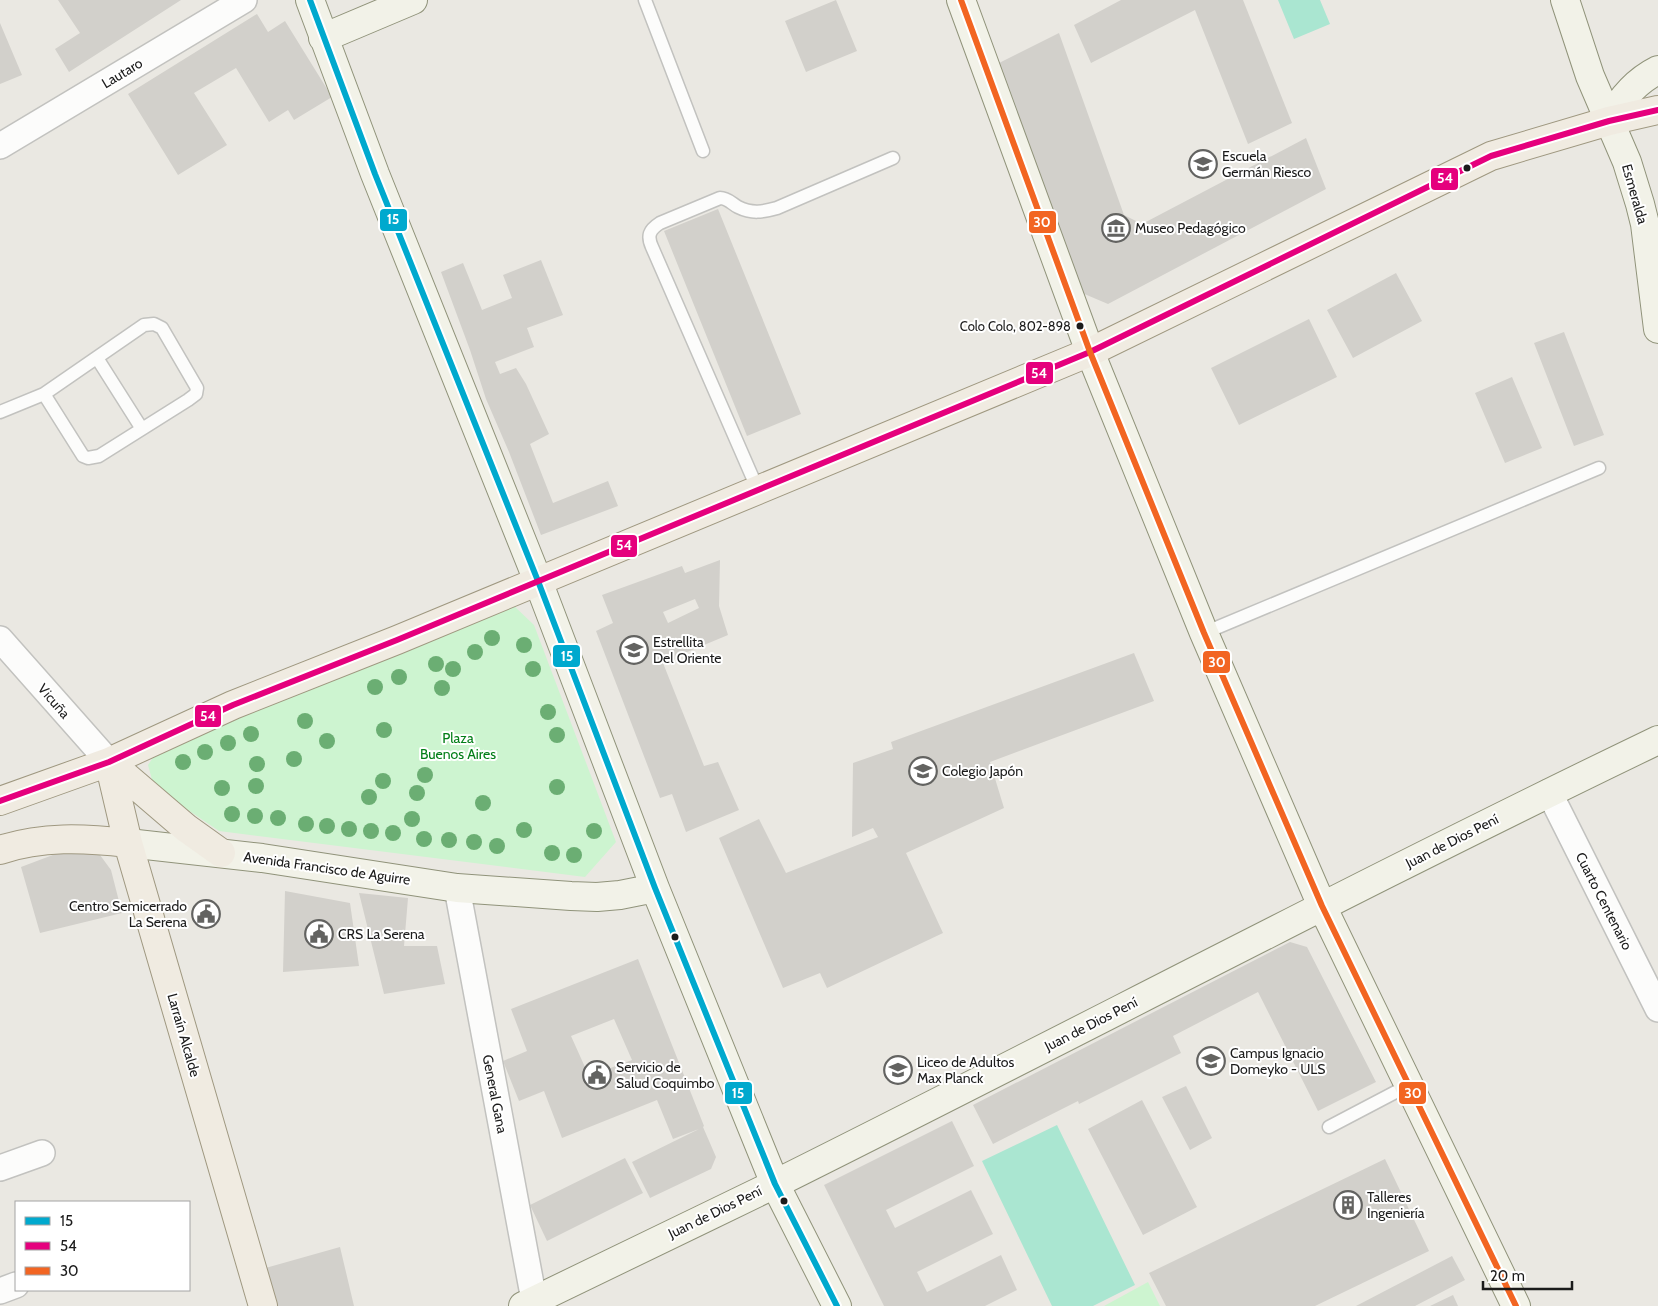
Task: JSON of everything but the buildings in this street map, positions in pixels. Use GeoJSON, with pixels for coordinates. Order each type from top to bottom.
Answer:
{"type":"FeatureCollection","features":[{"type":"Feature","properties":{"kind":"main road"},"geometry":{"type":"LineString","coordinates":[[0,801],[109,762],[232,705],[538,581],[1090,352],[1492,156],[1609,121],[1658,110]]}},
{"type":"Feature","properties":{"kind":"main road"},"geometry":{"type":"LineString","coordinates":[[109,762],[186,828],[220,852]]}},
{"type":"Feature","properties":{"kind":"main road","name":"Larraín Alcalde"},"geometry":{"type":"LineString","coordinates":[[109,762],[128,843],[263,1306]]}},
{"type":"Feature","properties":{"kind":"main road","name":"Avenida Francisco de Aguirre"},"geometry":{"type":"LineString","coordinates":[[0,850],[36,841],[65,838],[98,839],[128,843]]}},
{"type":"Feature","properties":{"kind":"street","name":"Lautaro"},"geometry":{"type":"LineString","coordinates":[[0,146],[244,0]]}},
{"type":"Feature","properties":{"kind":"street"},"geometry":{"type":"LineString","coordinates":[[310,0],[375,174],[538,581],[655,888],[775,1184],[837,1306]]}},
{"type":"Feature","properties":{"kind":"street"},"geometry":{"type":"LineString","coordinates":[[323,38],[412,0]]}},
{"type":"Feature","properties":{"kind":"street"},"geometry":{"type":"LineString","coordinates":[[961,0],[1090,352],[1204,633],[1322,906],[1516,1306]]}},
{"type":"Feature","properties":{"kind":"street","name":"Esmeralda"},"geometry":{"type":"LineString","coordinates":[[1565,0],[1590,76],[1627,162],[1645,224],[1658,329]]}},
{"type":"Feature","properties":{"kind":"street"},"geometry":{"type":"LineString","coordinates":[[1609,121],[1620,101],[1634,87],[1658,70]]}},
{"type":"Feature","properties":{"kind":"street","name":"Vicuña"},"geometry":{"type":"LineString","coordinates":[[0,639],[109,762]]}},
{"type":"Feature","properties":{"kind":"street","name":"Juan de Dios Pení"},"geometry":{"type":"LineString","coordinates":[[528,1303],[775,1184],[1322,906],[1549,792],[1658,740]]}},
{"type":"Feature","properties":{"kind":"street","name":"Cuarto Centenario"},"geometry":{"type":"LineString","coordinates":[[1549,792],[1658,1010]]}},
{"type":"Feature","properties":{"kind":"street","name":"Avenida Francisco de Aguirre"},"geometry":{"type":"LineString","coordinates":[[128,843],[220,852],[382,875],[457,888],[571,896],[620,896],[655,888]]}},
{"type":"Feature","properties":{"kind":"street","name":"General Gana"},"geometry":{"type":"LineString","coordinates":[[457,888],[528,1303]]}},
{"type":"Feature","properties":{"kind":"street"},"geometry":{"type":"LineString","coordinates":[[0,1168],[42,1153]]}},
{"type":"Feature","properties":{"kind":"street"},"geometry":{"type":"LineString","coordinates":[[0,1291],[15,1285]]}},
{"type":"Feature","properties":{"kind":"lane"},"geometry":{"type":"LineString","coordinates":[[645,0],[703,151]]}},
{"type":"Feature","properties":{"kind":"lane"},"geometry":{"type":"LineString","coordinates":[[758,490],[649,240],[649,233],[652,228],[660,223],[720,198],[727,199],[750,212],[762,212],[777,208],[894,158]]}},
{"type":"Feature","properties":{"kind":"lane"},"geometry":{"type":"LineString","coordinates":[[0,412],[44,394],[144,325],[154,324],[162,328],[197,388],[196,394],[188,400],[99,456],[88,458],[83,456],[44,394]]}},
{"type":"Feature","properties":{"kind":"lane"},"geometry":{"type":"LineString","coordinates":[[97,358],[142,429]]}},
{"type":"Feature","properties":{"kind":"lane"},"geometry":{"type":"LineString","coordinates":[[1204,633],[1600,468]]}},
{"type":"Feature","properties":{"kind":"lane"},"geometry":{"type":"LineString","coordinates":[[1329,1127],[1409,1085]]}},
{"type":"Feature","properties":{"kind":"green space"},"geometry":{"type":"Polygon","coordinates":[[[1278,0],[1320,0],[1330,24],[1294,39],[1278,0]]]}},
{"type":"Feature","properties":{"kind":"green space","name":"Plaza Buenos Aires"},"geometry":{"type":"Polygon","coordinates":[[[512,604],[534,625],[616,842],[585,877],[219,831],[154,787],[148,765],[160,747],[512,604]]]}},
{"type":"Feature","properties":{"kind":"green space"},"geometry":{"type":"Polygon","coordinates":[[[1057,1125],[1135,1285],[1093,1306],[1052,1306],[982,1161],[1057,1125]]]}},
{"type":"Feature","properties":{"kind":"green space"},"geometry":{"type":"Polygon","coordinates":[[[1148,1282],[1160,1306],[1104,1306],[1148,1282]]]}},
{"type":"Feature","properties":{"kind":"transit line","name":"15"},"geometry":{"type":"LineString","coordinates":[[310,0],[375,174],[538,581],[655,888],[775,1184],[837,1306]]}},
{"type":"Feature","properties":{"kind":"transit line","name":"30"},"geometry":{"type":"LineString","coordinates":[[961,0],[1090,352],[1204,633],[1322,906],[1516,1306]]}},
{"type":"Feature","properties":{"kind":"transit line","name":"54"},"geometry":{"type":"LineString","coordinates":[[0,801],[109,762],[233,705],[397,640],[1090,352],[1491,156],[1609,121],[1658,110]]}},
{"type":"Feature","properties":{"kind":"place","name":"Escuela Germán Riesco"},"geometry":{"type":"Point","coordinates":[1203,164]}},
{"type":"Feature","properties":{"kind":"place","name":"Museo Pedagógico"},"geometry":{"type":"Point","coordinates":[1116,228]}},
{"type":"Feature","properties":{"kind":"place","name":"Colo Colo, 802-898"},"geometry":{"type":"Point","coordinates":[1080,326]}},
{"type":"Feature","properties":{"kind":"place","name":"Estrellita Del Oriente"},"geometry":{"type":"Point","coordinates":[634,650]}},
{"type":"Feature","properties":{"kind":"place","name":"Colegio Japón"},"geometry":{"type":"Point","coordinates":[923,771]}},
{"type":"Feature","properties":{"kind":"place","name":"Centro Semicerrado La Serena"},"geometry":{"type":"Point","coordinates":[206,914]}},
{"type":"Feature","properties":{"kind":"place","name":"CRS La Serena"},"geometry":{"type":"Point","coordinates":[319,934]}},
{"type":"Feature","properties":{"kind":"place","name":"Campus Ignacio Domeyko - ULS"},"geometry":{"type":"Point","coordinates":[1211,1061]}},
{"type":"Feature","properties":{"kind":"place","name":"Liceo de Adultos Max Planck"},"geometry":{"type":"Point","coordinates":[898,1070]}},
{"type":"Feature","properties":{"kind":"place","name":"Servicio de Salud Coquimbo"},"geometry":{"type":"Point","coordinates":[597,1075]}},
{"type":"Feature","properties":{"kind":"place","name":"Talleres Ingeniería"},"geometry":{"type":"Point","coordinates":[1348,1205]}}]}
